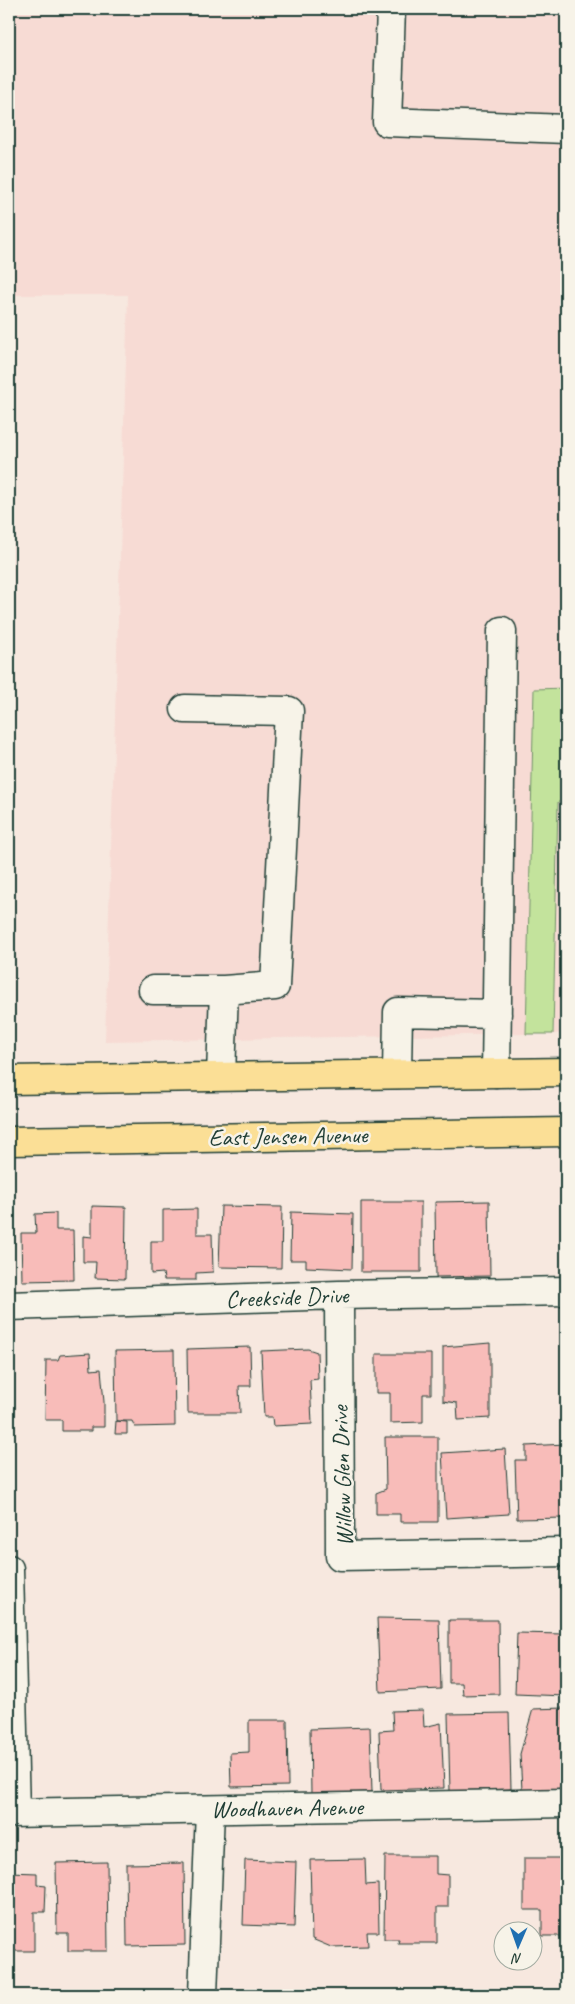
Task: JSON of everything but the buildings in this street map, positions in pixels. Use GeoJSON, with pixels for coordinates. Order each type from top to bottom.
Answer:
{"type":"FeatureCollection","features":[{"type":"Feature","properties":{"kind":"main road"},"geometry":{"type":"LineString","coordinates":[[9,1080],[566,1072]]}},
{"type":"Feature","properties":{"kind":"main road","name":"East Jensen Avenue"},"geometry":{"type":"LineString","coordinates":[[9,1140],[566,1132]]}},
{"type":"Feature","properties":{"kind":"street"},"geometry":{"type":"LineString","coordinates":[[391,9],[387,122],[566,130]]}},
{"type":"Feature","properties":{"kind":"street"},"geometry":{"type":"LineString","coordinates":[[496,1073],[502,631]]}},
{"type":"Feature","properties":{"kind":"street"},"geometry":{"type":"LineString","coordinates":[[153,990],[224,990],[275,986],[289,711],[185,708]]}},
{"type":"Feature","properties":{"kind":"street"},"geometry":{"type":"LineString","coordinates":[[221,1076],[224,990]]}},
{"type":"Feature","properties":{"kind":"street"},"geometry":{"type":"LineString","coordinates":[[397,1074],[398,1012],[497,1014]]}},
{"type":"Feature","properties":{"kind":"street","name":"Creekside Drive"},"geometry":{"type":"LineString","coordinates":[[9,1306],[339,1295],[566,1290]]}},
{"type":"Feature","properties":{"kind":"street","name":"Willow Glen Drive"},"geometry":{"type":"LineString","coordinates":[[339,1295],[340,1556],[566,1552]]}},
{"type":"Feature","properties":{"kind":"street"},"geometry":{"type":"LineString","coordinates":[[9,1569],[12,1813]]}},
{"type":"Feature","properties":{"kind":"street","name":"Woodhaven Avenue"},"geometry":{"type":"LineString","coordinates":[[12,1813],[566,1803]]}},
{"type":"Feature","properties":{"kind":"street"},"geometry":{"type":"LineString","coordinates":[[203,1995],[210,1810]]}},
{"type":"Feature","properties":{"kind":"shaded area"},"geometry":{"type":"Polygon","coordinates":[[[9,9],[566,9],[566,688],[534,689],[526,1034],[105,1041],[128,295],[9,295],[9,9]]]}},
{"type":"Feature","properties":{"kind":"shaded area"},"geometry":{"type":"Polygon","coordinates":[[[558,802],[566,802],[566,1033],[553,1034],[558,802]]]}},
{"type":"Feature","properties":{"kind":"green space"},"geometry":{"type":"Polygon","coordinates":[[[566,688],[566,802],[558,802],[553,1034],[526,1034],[534,689],[566,688]]]}}]}
